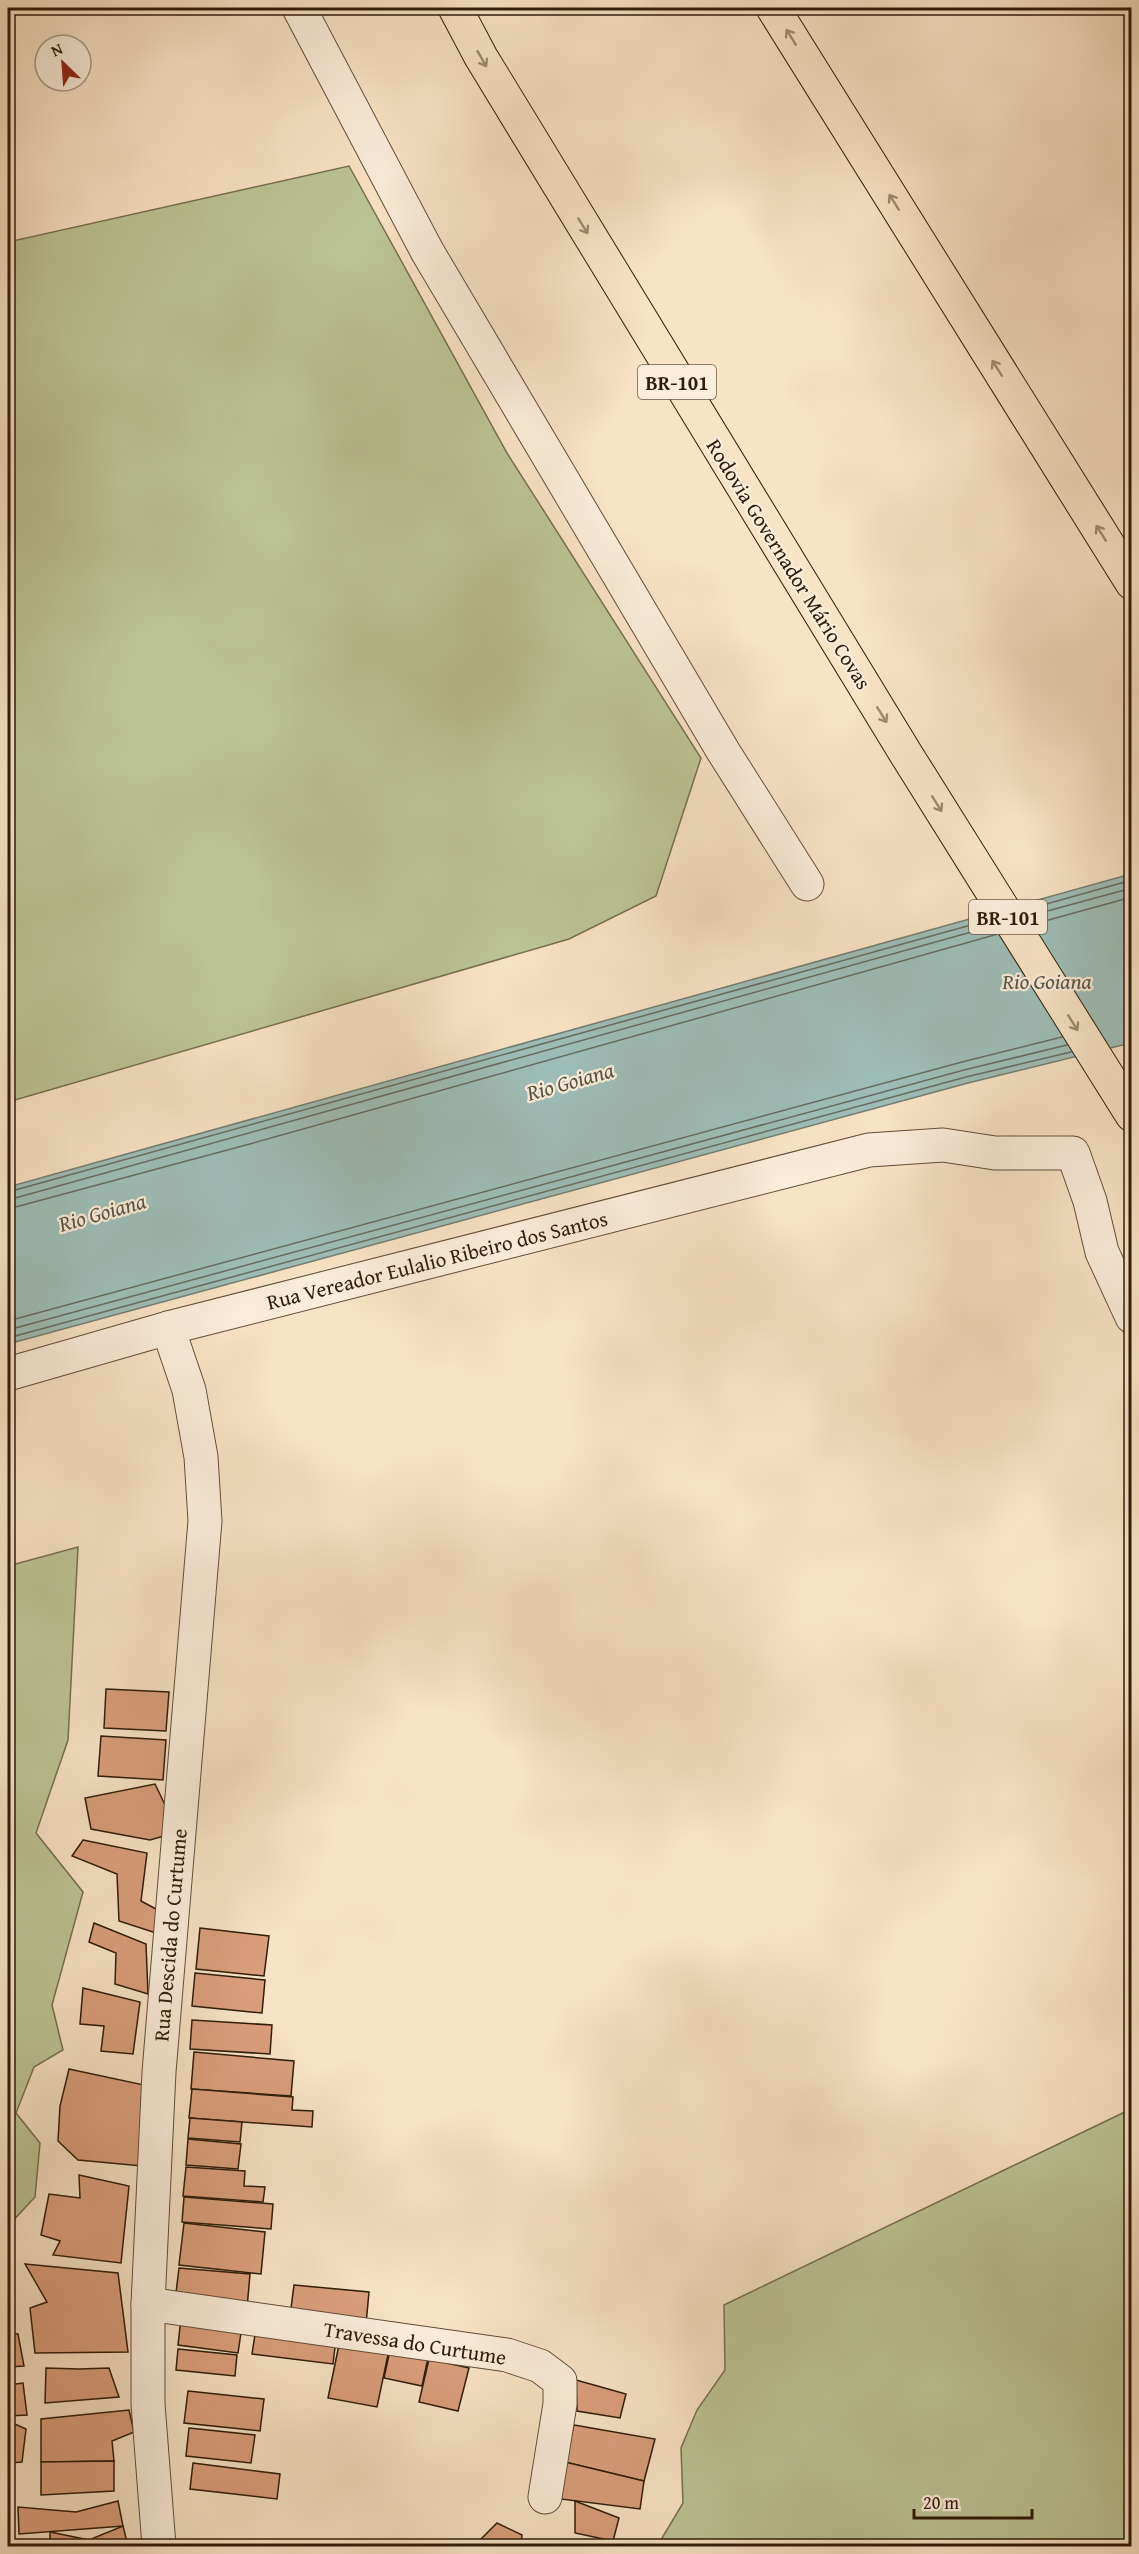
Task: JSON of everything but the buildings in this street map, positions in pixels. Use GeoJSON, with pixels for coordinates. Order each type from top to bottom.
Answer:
{"type":"FeatureCollection","features":[{"type":"Feature","properties":{"kind":"highway","name":"Rodovia Governador Mário Covas"},"geometry":{"type":"LineString","coordinates":[[455,8],[493,78],[906,754],[1131,1115]]}},
{"type":"Feature","properties":{"kind":"highway"},"geometry":{"type":"LineString","coordinates":[[773,8],[1131,583]]}},
{"type":"Feature","properties":{"kind":"street"},"geometry":{"type":"LineString","coordinates":[[299,8],[427,251],[723,751],[807,884]]}},
{"type":"Feature","properties":{"kind":"street","name":"Rua Vereador Eulalio Ribeiro dos Santos"},"geometry":{"type":"LineString","coordinates":[[8,1374],[168,1328],[869,1150],[943,1144],[995,1153],[1073,1154],[1090,1201],[1102,1252],[1131,1317]]}},
{"type":"Feature","properties":{"kind":"street","name":"Rua Descida do Curtume"},"geometry":{"type":"LineString","coordinates":[[159,2547],[148,2404],[148,2304],[159,2072],[205,1521],[201,1457],[189,1390],[168,1328]]}},
{"type":"Feature","properties":{"kind":"street","name":"Travessa do Curtume"},"geometry":{"type":"LineString","coordinates":[[148,2304],[507,2355],[540,2366],[560,2381],[560,2404],[546,2497]]}},
{"type":"Feature","properties":{"kind":"green space"},"geometry":{"type":"Polygon","coordinates":[[[349,166],[507,453],[701,758],[656,896],[569,939],[8,1102],[8,242],[349,166]]]}},
{"type":"Feature","properties":{"kind":"green space"},"geometry":{"type":"Polygon","coordinates":[[[78,1547],[68,1740],[36,1833],[83,1892],[52,2005],[63,2050],[34,2067],[16,2113],[40,2143],[35,2197],[8,2226],[8,1566],[78,1547]]]}},
{"type":"Feature","properties":{"kind":"green space"},"geometry":{"type":"Polygon","coordinates":[[[1131,2109],[1131,2546],[653,2546],[659,2543],[683,2503],[681,2448],[697,2410],[725,2370],[724,2305],[1131,2109]]]}},
{"type":"Feature","properties":{"kind":"water","name":"Rio Goiana"},"geometry":{"type":"Polygon","coordinates":[[[1131,874],[1131,1043],[968,1083],[8,1344],[8,1187],[1131,874]]]}}]}
